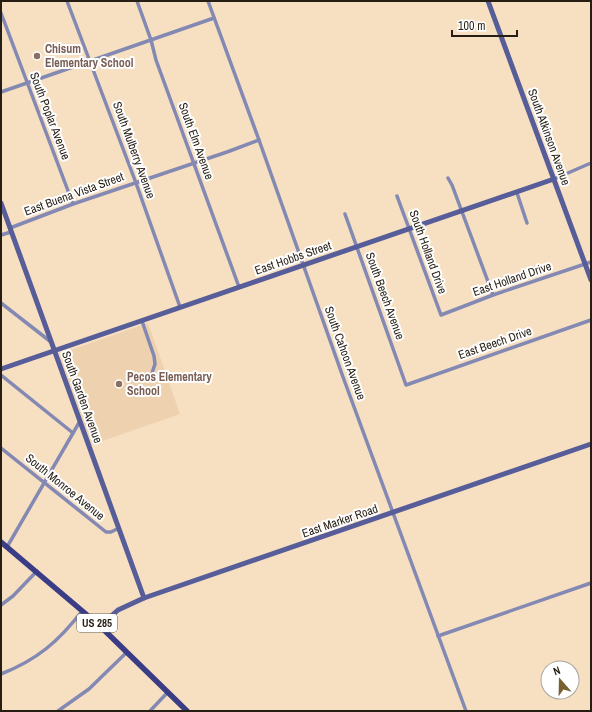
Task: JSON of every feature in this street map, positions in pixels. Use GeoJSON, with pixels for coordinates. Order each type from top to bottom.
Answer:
{"type":"FeatureCollection","features":[{"type":"Feature","properties":{"kind":"main road","name":"US 285"},"geometry":{"type":"LineString","coordinates":[[1,542],[100,626],[187,711]]}},
{"type":"Feature","properties":{"kind":"street","name":"South Mulberry Avenue"},"geometry":{"type":"LineString","coordinates":[[67,1],[136,183],[180,307]]}},
{"type":"Feature","properties":{"kind":"street","name":"South Elm Avenue"},"geometry":{"type":"LineString","coordinates":[[137,1],[151,40],[156,60],[239,287]]}},
{"type":"Feature","properties":{"kind":"street","name":"South Cahoon Avenue"},"geometry":{"type":"LineString","coordinates":[[208,1],[303,266],[466,711]]}},
{"type":"Feature","properties":{"kind":"street","name":"South Atkinson Avenue"},"geometry":{"type":"LineString","coordinates":[[488,1],[554,179],[588,263],[591,280]]}},
{"type":"Feature","properties":{"kind":"street","name":"South Poplar Avenue"},"geometry":{"type":"LineString","coordinates":[[1,13],[73,204]]}},
{"type":"Feature","properties":{"kind":"street"},"geometry":{"type":"LineString","coordinates":[[1,92],[214,18]]}},
{"type":"Feature","properties":{"kind":"street","name":"East Buena Vista Street"},"geometry":{"type":"LineString","coordinates":[[1,235],[73,204],[194,164],[259,140]]}},
{"type":"Feature","properties":{"kind":"street","name":"East Hobbs Street"},"geometry":{"type":"LineString","coordinates":[[1,369],[517,193],[591,163]]}},
{"type":"Feature","properties":{"kind":"street"},"geometry":{"type":"LineString","coordinates":[[448,178],[452,185],[493,295]]}},
{"type":"Feature","properties":{"kind":"street"},"geometry":{"type":"LineString","coordinates":[[517,193],[527,223]]}},
{"type":"Feature","properties":{"kind":"street","name":"South Holland Drive"},"geometry":{"type":"LineString","coordinates":[[397,196],[441,315]]}},
{"type":"Feature","properties":{"kind":"street","name":"South Garden Avenue"},"geometry":{"type":"LineString","coordinates":[[1,203],[144,598]]}},
{"type":"Feature","properties":{"kind":"street","name":"South Beech Avenue"},"geometry":{"type":"LineString","coordinates":[[345,214],[406,384]]}},
{"type":"Feature","properties":{"kind":"street","name":"East Holland Drive"},"geometry":{"type":"LineString","coordinates":[[441,315],[493,295],[588,263]]}},
{"type":"Feature","properties":{"kind":"street"},"geometry":{"type":"LineString","coordinates":[[1,303],[52,343]]}},
{"type":"Feature","properties":{"kind":"street"},"geometry":{"type":"LineString","coordinates":[[142,320],[154,356],[155,364],[152,373]]}},
{"type":"Feature","properties":{"kind":"street","name":"East Beech Drive"},"geometry":{"type":"LineString","coordinates":[[406,384],[591,320]]}},
{"type":"Feature","properties":{"kind":"street"},"geometry":{"type":"LineString","coordinates":[[1,375],[72,432]]}},
{"type":"Feature","properties":{"kind":"street"},"geometry":{"type":"LineString","coordinates":[[7,546],[72,432],[80,421]]}},
{"type":"Feature","properties":{"kind":"street","name":"East Marker Road"},"geometry":{"type":"LineString","coordinates":[[100,626],[118,610],[144,598],[591,444]]}},
{"type":"Feature","properties":{"kind":"street","name":"South Monroe Avenue"},"geometry":{"type":"LineString","coordinates":[[1,448],[106,532],[111,532],[119,528]]}},
{"type":"Feature","properties":{"kind":"street"},"geometry":{"type":"LineString","coordinates":[[1,605],[13,596],[37,571]]}},
{"type":"Feature","properties":{"kind":"street"},"geometry":{"type":"LineString","coordinates":[[438,636],[591,583]]}},
{"type":"Feature","properties":{"kind":"street"},"geometry":{"type":"LineString","coordinates":[[1,674],[29,661],[48,648],[65,632],[82,610]]}},
{"type":"Feature","properties":{"kind":"street"},"geometry":{"type":"LineString","coordinates":[[58,711],[89,690],[127,652]]}},
{"type":"Feature","properties":{"kind":"street"},"geometry":{"type":"LineString","coordinates":[[150,711],[168,692]]}},
{"type":"Feature","properties":{"kind":"shaded area","name":"Pecos Elementary School"},"geometry":{"type":"Polygon","coordinates":[[[148,323],[180,414],[91,445],[59,354],[148,323]]]}},
{"type":"Feature","properties":{"kind":"place","name":"Chisum Elementary School"},"geometry":{"type":"Point","coordinates":[37,56]}},
{"type":"Feature","properties":{"kind":"place","name":"Pecos Elementary School"},"geometry":{"type":"Point","coordinates":[119,384]}}]}
